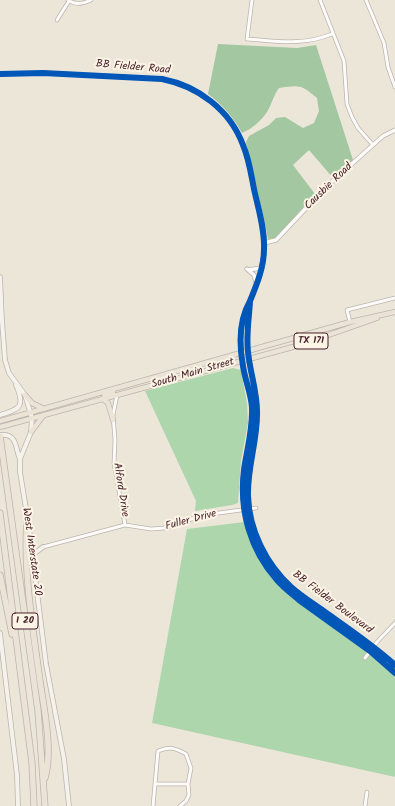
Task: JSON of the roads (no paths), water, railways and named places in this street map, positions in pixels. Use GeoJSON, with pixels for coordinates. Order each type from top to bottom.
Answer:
{"type":"FeatureCollection","features":[{"type":"Feature","properties":{"kind":"highway","name":"I 20"},"geometry":{"type":"LineString","coordinates":[[0,436],[38,711],[45,806]]}},
{"type":"Feature","properties":{"kind":"highway","name":"I 20"},"geometry":{"type":"LineString","coordinates":[[0,513],[32,763],[34,806]]}},
{"type":"Feature","properties":{"kind":"highway"},"geometry":{"type":"LineString","coordinates":[[27,520],[28,576],[47,736],[48,769],[44,782]]}},
{"type":"Feature","properties":{"kind":"highway"},"geometry":{"type":"LineString","coordinates":[[0,575],[15,655],[19,662]]}},
{"type":"Feature","properties":{"kind":"main road"},"geometry":{"type":"LineString","coordinates":[[0,277],[5,360],[9,373],[21,396],[21,401],[18,407],[10,412],[0,415]]}},
{"type":"Feature","properties":{"kind":"main road","name":"South Main Street"},"geometry":{"type":"LineString","coordinates":[[0,421],[350,322],[395,312]]}},
{"type":"Feature","properties":{"kind":"main road","name":"South Main Street"},"geometry":{"type":"LineString","coordinates":[[0,427],[300,345],[367,323],[385,315]]}},
{"type":"Feature","properties":{"kind":"main road"},"geometry":{"type":"LineString","coordinates":[[14,382],[32,404],[44,409]]}},
{"type":"Feature","properties":{"kind":"main road"},"geometry":{"type":"LineString","coordinates":[[117,395],[128,385]]}},
{"type":"Feature","properties":{"kind":"main road"},"geometry":{"type":"LineString","coordinates":[[113,389],[113,392],[105,395],[103,399],[108,403],[113,420]]}},
{"type":"Feature","properties":{"kind":"main road","name":"West Interstate 20"},"geometry":{"type":"LineString","coordinates":[[25,395],[32,418],[31,432],[20,459],[21,480],[31,543],[46,664],[64,759],[69,806]]}},
{"type":"Feature","properties":{"kind":"main road"},"geometry":{"type":"LineString","coordinates":[[31,432],[43,416]]}},
{"type":"Feature","properties":{"kind":"main road"},"geometry":{"type":"LineString","coordinates":[[0,436],[6,435],[11,437],[15,442],[17,454],[20,459]]}},
{"type":"Feature","properties":{"kind":"main road"},"geometry":{"type":"LineString","coordinates":[[31,543],[35,547],[43,547]]}},
{"type":"Feature","properties":{"kind":"main road"},"geometry":{"type":"LineString","coordinates":[[33,558],[35,553],[43,547]]}},
{"type":"Feature","properties":{"kind":"main road"},"geometry":{"type":"LineString","coordinates":[[0,634],[17,775],[18,806]]}},
{"type":"Feature","properties":{"kind":"street"},"geometry":{"type":"LineString","coordinates":[[57,20],[68,1],[75,4],[91,0]]}},
{"type":"Feature","properties":{"kind":"street"},"geometry":{"type":"LineString","coordinates":[[252,0],[246,39],[304,42],[320,39],[332,34]]}},
{"type":"Feature","properties":{"kind":"street"},"geometry":{"type":"LineString","coordinates":[[320,0],[344,62],[347,104],[358,128],[373,145]]}},
{"type":"Feature","properties":{"kind":"street"},"geometry":{"type":"LineString","coordinates":[[366,0],[384,43],[388,67],[395,87]]}},
{"type":"Feature","properties":{"kind":"street","name":"BB Fielder Road"},"geometry":{"type":"LineString","coordinates":[[0,74],[43,73],[152,78],[172,81],[199,93],[215,104],[226,115],[240,138],[246,153],[264,243],[261,268],[250,301]]}},
{"type":"Feature","properties":{"kind":"street","name":"Causbie Road"},"geometry":{"type":"LineString","coordinates":[[264,243],[276,240],[325,188],[383,136],[395,130]]}},
{"type":"Feature","properties":{"kind":"street"},"geometry":{"type":"LineString","coordinates":[[256,286],[256,278],[253,273],[247,270],[261,268]]}},
{"type":"Feature","properties":{"kind":"street"},"geometry":{"type":"LineString","coordinates":[[350,322],[347,310],[395,298]]}},
{"type":"Feature","properties":{"kind":"street","name":"BB Fielder Boulevard"},"geometry":{"type":"LineString","coordinates":[[250,301],[247,327],[248,358],[258,410],[248,477],[249,509],[252,524],[257,537],[273,566],[282,578],[302,596],[374,646],[395,665]]}},
{"type":"Feature","properties":{"kind":"street","name":"BB Fielder Boulevard"},"geometry":{"type":"LineString","coordinates":[[250,301],[246,309],[241,330],[241,354],[251,400],[252,417],[243,476],[243,509],[259,555],[277,581],[299,600],[382,660],[395,673]]}},
{"type":"Feature","properties":{"kind":"street","name":"Alford Drive"},"geometry":{"type":"LineString","coordinates":[[43,547],[125,525],[114,463],[116,440],[113,415],[117,395]]}},
{"type":"Feature","properties":{"kind":"street","name":"Fuller Drive"},"geometry":{"type":"LineString","coordinates":[[125,525],[151,529],[164,528],[204,515],[256,508]]}},
{"type":"Feature","properties":{"kind":"street"},"geometry":{"type":"LineString","coordinates":[[365,658],[395,623]]}},
{"type":"Feature","properties":{"kind":"street"},"geometry":{"type":"LineString","coordinates":[[153,806],[158,751],[166,748],[177,749],[186,754],[191,768],[188,784],[189,795],[186,801],[180,806]]}},
{"type":"Feature","properties":{"kind":"street"},"geometry":{"type":"LineString","coordinates":[[156,784],[188,784]]}},
{"type":"Feature","properties":{"kind":"street"},"geometry":{"type":"LineString","coordinates":[[365,806],[367,792]]}}]}
